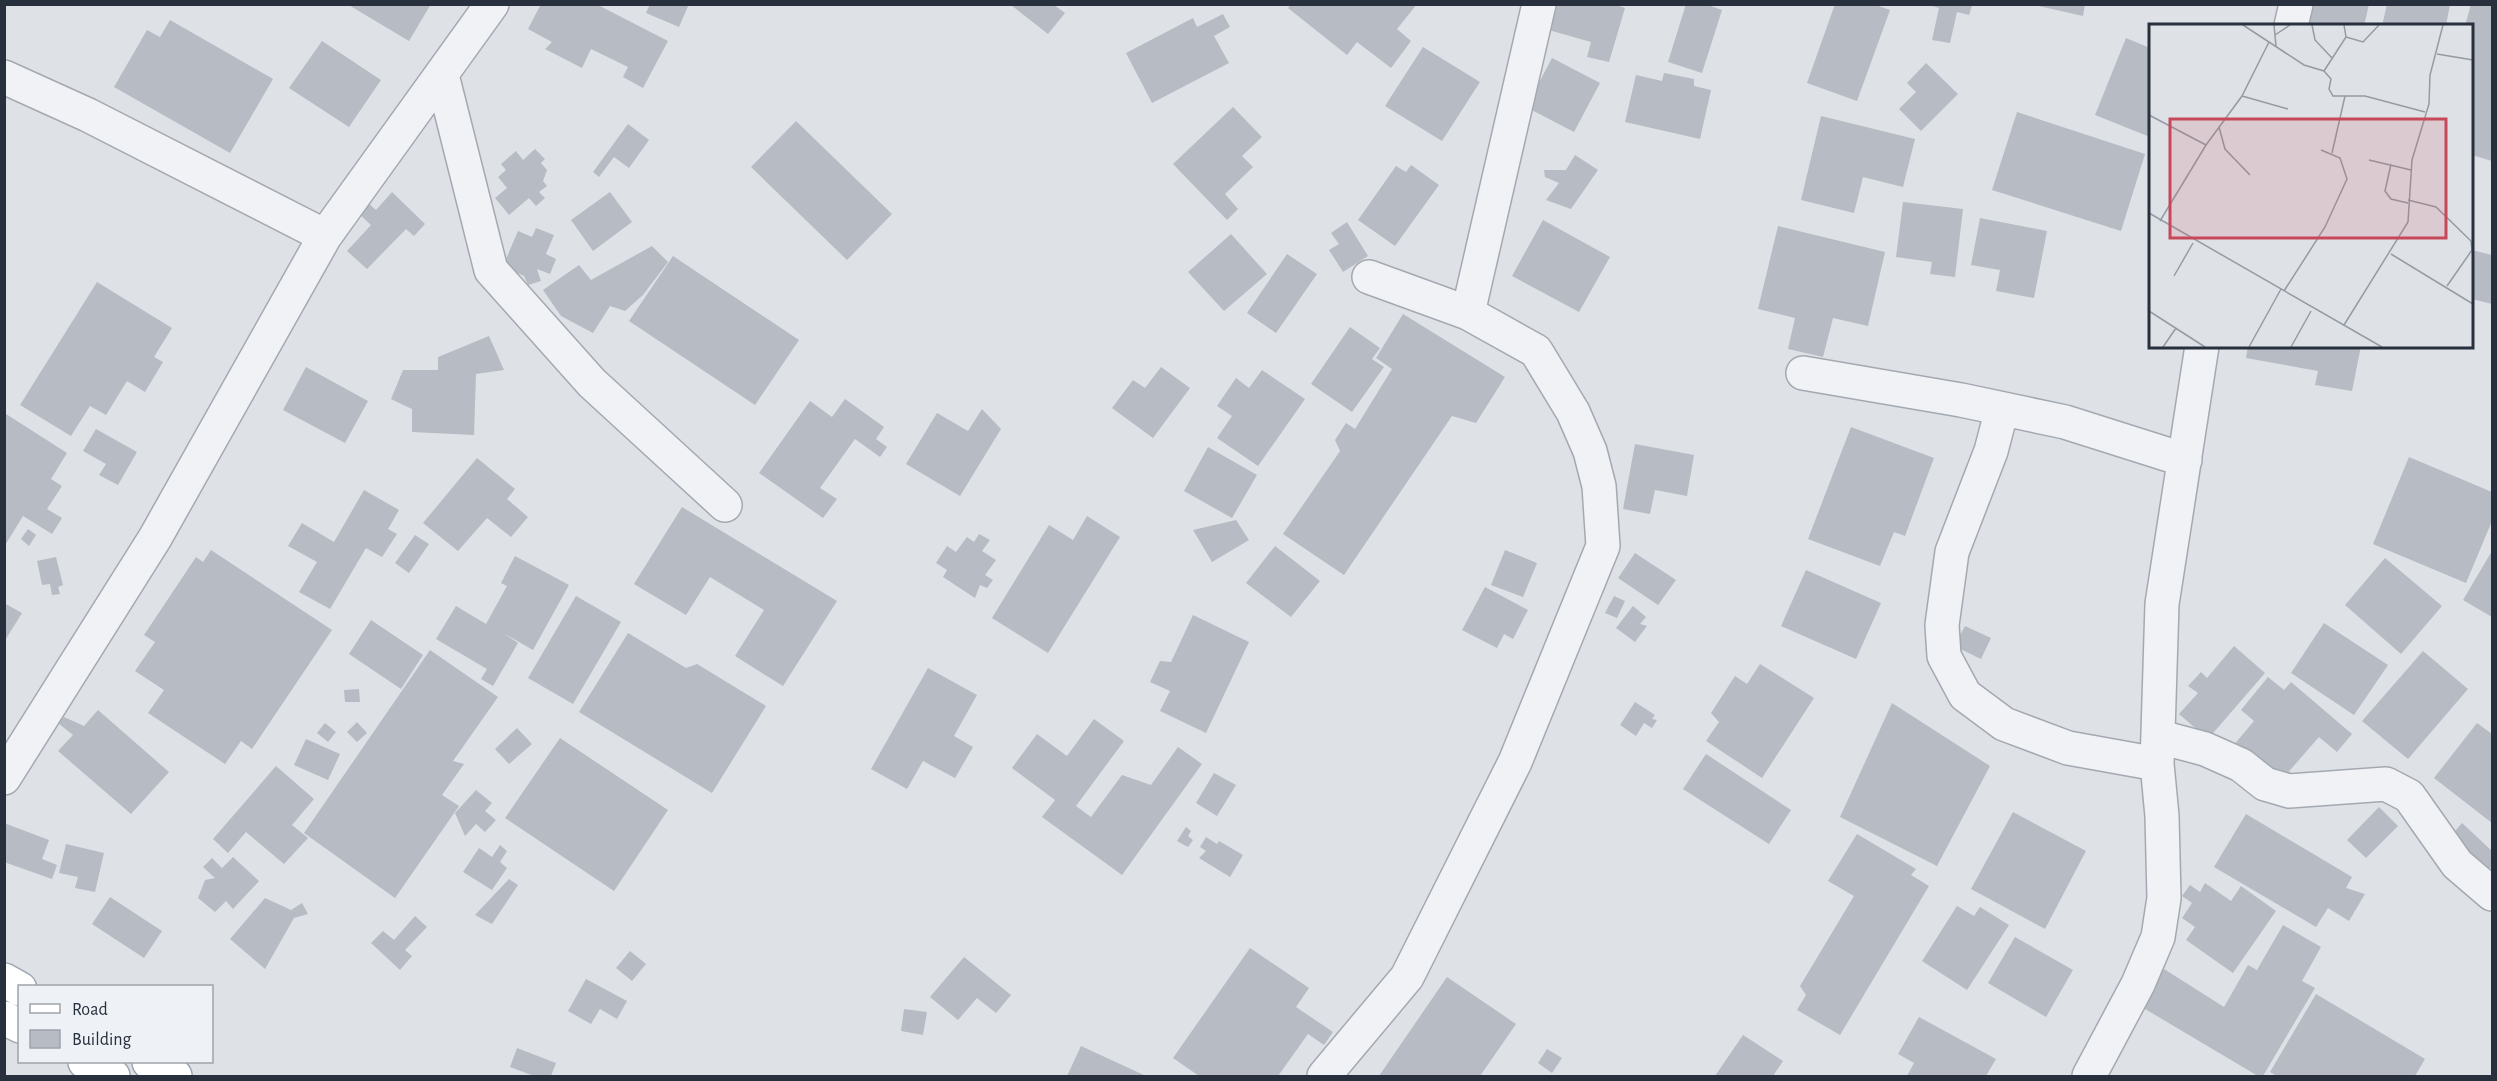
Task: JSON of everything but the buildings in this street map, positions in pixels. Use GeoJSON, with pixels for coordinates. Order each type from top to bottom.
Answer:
{"type":"FeatureCollection","features":[{"type":"Feature","properties":{"kind":"main road"},"geometry":{"type":"LineString","coordinates":[[4,980],[18,987]]}},
{"type":"Feature","properties":{"kind":"main road"},"geometry":{"type":"LineString","coordinates":[[4,1018],[18,1025]]}},
{"type":"Feature","properties":{"kind":"main road"},"geometry":{"type":"LineString","coordinates":[[87,1063],[113,1077]]}},
{"type":"Feature","properties":{"kind":"main road"},"geometry":{"type":"LineString","coordinates":[[151,1063],[175,1077]]}},
{"type":"Feature","properties":{"kind":"street"},"geometry":{"type":"LineString","coordinates":[[4,778],[155,538],[325,236],[492,4]]}},
{"type":"Feature","properties":{"kind":"street"},"geometry":{"type":"LineString","coordinates":[[1468,313],[1539,4]]}},
{"type":"Feature","properties":{"kind":"street"},"geometry":{"type":"LineString","coordinates":[[2291,24],[2296,4]]}},
{"type":"Feature","properties":{"kind":"street"},"geometry":{"type":"LineString","coordinates":[[442,75],[491,270],[592,383],[725,505]]}},
{"type":"Feature","properties":{"kind":"street"},"geometry":{"type":"LineString","coordinates":[[4,76],[88,115],[325,236]]}},
{"type":"Feature","properties":{"kind":"street"},"geometry":{"type":"LineString","coordinates":[[1324,1077],[1407,977],[1515,762],[1603,546],[1599,486],[1590,451],[1573,412],[1536,351],[1468,313],[1369,277]]}},
{"type":"Feature","properties":{"kind":"street"},"geometry":{"type":"LineString","coordinates":[[2089,1077],[2138,984],[2158,937],[2164,897],[2158,751],[2162,603],[2202,348]]}},
{"type":"Feature","properties":{"kind":"street"},"geometry":{"type":"LineString","coordinates":[[1803,373],[2066,422],[2185,460]]}},
{"type":"Feature","properties":{"kind":"street"},"geometry":{"type":"LineString","coordinates":[[2002,409],[1991,451],[1952,552],[1942,625],[1944,656],[1965,695],[2004,724],[2068,748],[2158,751],[2205,748],[2241,765],[2265,784],[2289,792],[2386,784],[2409,796],[2457,864],[2493,894]]}}]}
